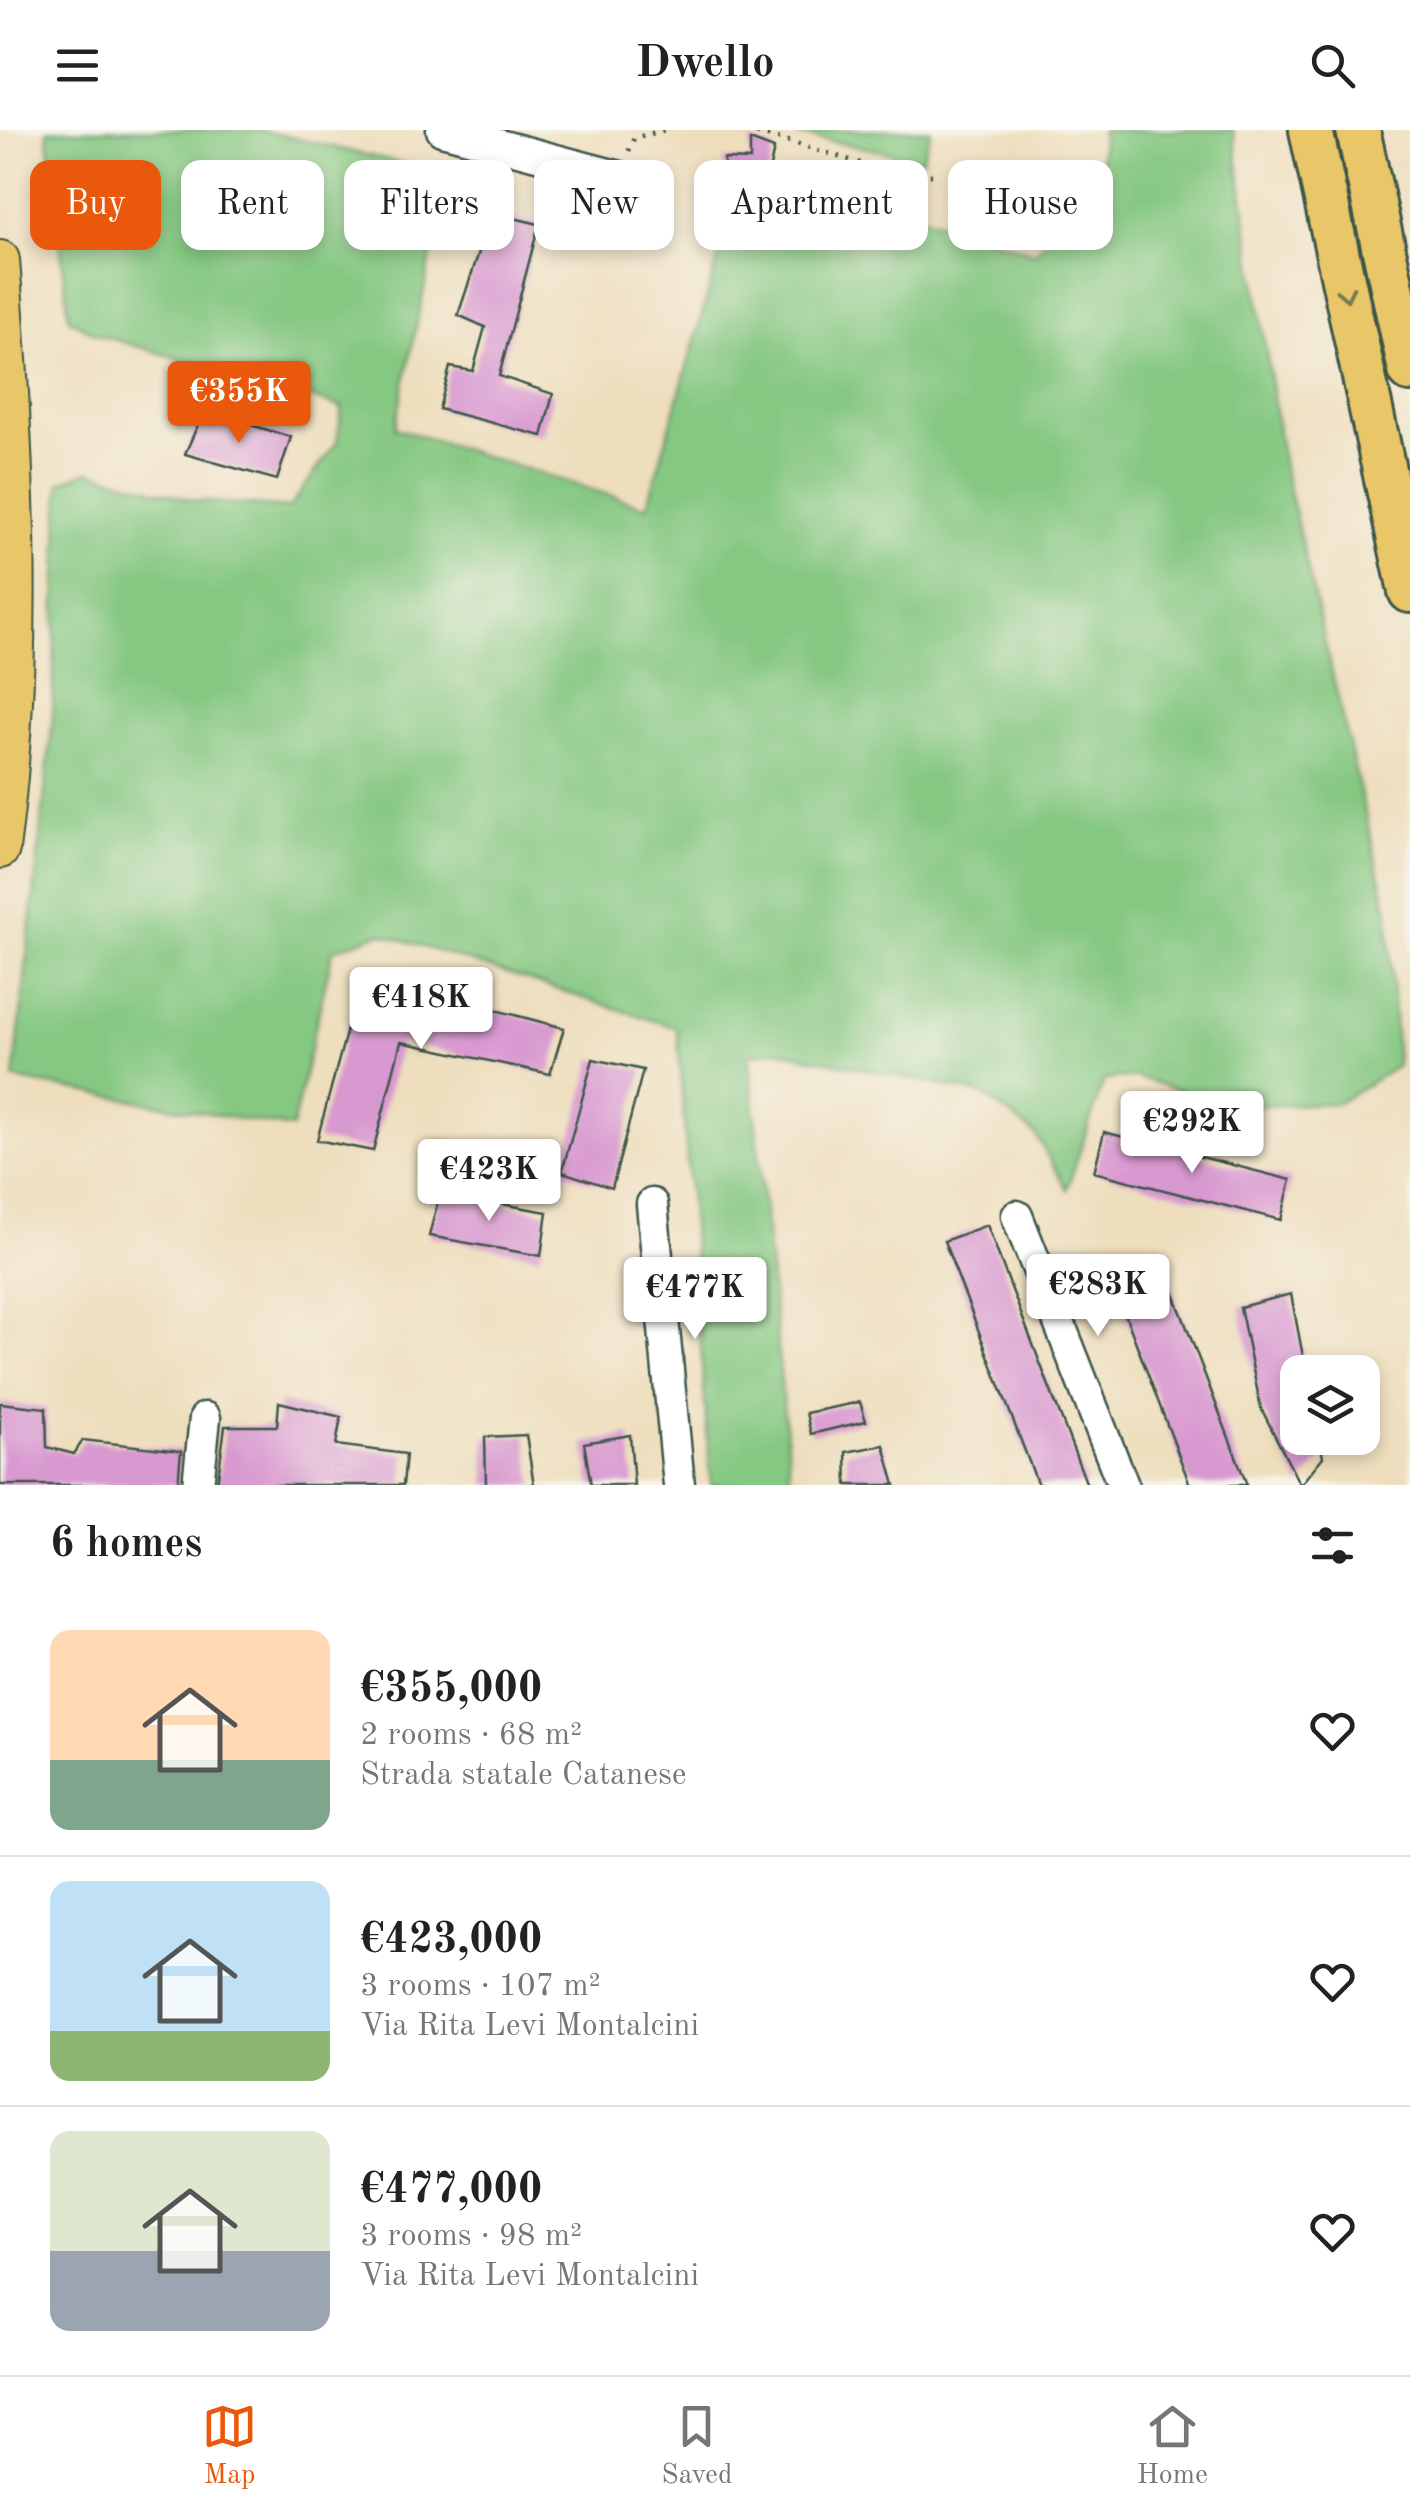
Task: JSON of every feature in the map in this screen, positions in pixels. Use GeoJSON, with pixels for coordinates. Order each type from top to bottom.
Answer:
{"type":"FeatureCollection","features":[{"type":"Feature","properties":{"kind":"highway"},"geometry":{"type":"LineString","coordinates":[[1310,130],[1410,592]]}},
{"type":"Feature","properties":{"kind":"highway"},"geometry":{"type":"LineString","coordinates":[[1358,130],[1410,370]]}},
{"type":"Feature","properties":{"kind":"main road"},"geometry":{"type":"LineString","coordinates":[[0,260],[18,578],[0,849]]}},
{"type":"Feature","properties":{"kind":"street"},"geometry":{"type":"LineString","coordinates":[[442,130],[556,160]]}},
{"type":"Feature","properties":{"kind":"street"},"geometry":{"type":"LineString","coordinates":[[652,1204],[680,1485]]}},
{"type":"Feature","properties":{"kind":"street"},"geometry":{"type":"LineString","coordinates":[[1018,1216],[1123,1485]]}},
{"type":"Feature","properties":{"kind":"street"},"geometry":{"type":"LineString","coordinates":[[198,1485],[206,1418]]}},
{"type":"Feature","properties":{"kind":"path"},"geometry":{"type":"LineString","coordinates":[[626,160],[634,138],[665,130]]}},
{"type":"Feature","properties":{"kind":"path"},"geometry":{"type":"LineString","coordinates":[[736,130],[766,134],[906,174],[932,175]]}},
{"type":"Feature","properties":{"kind":"green space"},"geometry":{"type":"Polygon","coordinates":[[[47,130],[259,130],[388,160],[344,160],[344,250],[432,250],[395,428],[647,507],[720,250],[928,250],[928,219],[948,225],[948,250],[1113,250],[1113,160],[1101,160],[1102,130],[1233,130],[1283,464],[1388,911],[1397,1066],[1338,1103],[1229,1107],[1137,1077],[1104,1080],[1067,1189],[1035,1134],[982,1094],[775,1050],[749,1055],[791,1485],[711,1485],[677,1028],[381,933],[333,950],[292,1128],[14,1079],[52,726],[60,483],[88,471],[192,500],[289,508],[337,442],[342,407],[96,334],[69,319],[61,250],[161,250],[161,160],[50,160],[47,130]]]}},
{"type":"Feature","properties":{"kind":"green space"},"geometry":{"type":"Polygon","coordinates":[[[798,130],[931,130],[922,159],[798,135],[798,130]]]}},
{"type":"Feature","properties":{"kind":"building"},"geometry":{"type":"Polygon","coordinates":[[[750,140],[774,149],[772,160],[750,160],[750,140]]]}},
{"type":"Feature","properties":{"kind":"building"},"geometry":{"type":"Polygon","coordinates":[[[514,218],[534,223],[534,243],[499,376],[553,394],[542,436],[439,409],[450,367],[473,371],[485,327],[458,315],[480,250],[514,250],[514,218]]]}},
{"type":"Feature","properties":{"kind":"building"},"geometry":{"type":"Polygon","coordinates":[[[204,411],[291,437],[277,480],[185,454],[204,411]]]}},
{"type":"Feature","properties":{"kind":"building"},"geometry":{"type":"Polygon","coordinates":[[[378,979],[564,1028],[550,1074],[401,1042],[373,1151],[317,1140],[349,1022],[369,1025],[378,979]]]}},
{"type":"Feature","properties":{"kind":"building"},"geometry":{"type":"Polygon","coordinates":[[[593,1059],[643,1070],[612,1188],[562,1172],[593,1059]]]}},
{"type":"Feature","properties":{"kind":"building"},"geometry":{"type":"Polygon","coordinates":[[[1104,1132],[1291,1180],[1281,1220],[1094,1172],[1104,1132]]]}},
{"type":"Feature","properties":{"kind":"building"},"geometry":{"type":"Polygon","coordinates":[[[440,1193],[547,1212],[541,1256],[429,1236],[440,1193]]]}},
{"type":"Feature","properties":{"kind":"building"},"geometry":{"type":"Polygon","coordinates":[[[987,1225],[1087,1485],[1038,1485],[944,1241],[987,1225]]]}},
{"type":"Feature","properties":{"kind":"building"},"geometry":{"type":"Polygon","coordinates":[[[1161,1260],[1247,1485],[1190,1485],[1112,1280],[1161,1260]]]}},
{"type":"Feature","properties":{"kind":"building"},"geometry":{"type":"Polygon","coordinates":[[[1291,1294],[1303,1355],[1280,1355],[1280,1446],[1261,1408],[1240,1307],[1291,1294]]]}},
{"type":"Feature","properties":{"kind":"building"},"geometry":{"type":"Polygon","coordinates":[[[279,1402],[341,1417],[336,1445],[406,1454],[403,1485],[217,1485],[225,1426],[277,1426],[279,1402]]]}},
{"type":"Feature","properties":{"kind":"building"},"geometry":{"type":"Polygon","coordinates":[[[860,1402],[866,1421],[811,1434],[806,1413],[860,1402]]]}},
{"type":"Feature","properties":{"kind":"building"},"geometry":{"type":"Polygon","coordinates":[[[0,1403],[46,1408],[47,1447],[74,1454],[83,1440],[181,1451],[178,1485],[0,1485],[0,1403]]]}},
{"type":"Feature","properties":{"kind":"building"},"geometry":{"type":"Polygon","coordinates":[[[526,1435],[534,1485],[486,1485],[485,1437],[526,1435]]]}},
{"type":"Feature","properties":{"kind":"building"},"geometry":{"type":"Polygon","coordinates":[[[630,1435],[634,1485],[591,1485],[584,1443],[630,1435]]]}},
{"type":"Feature","properties":{"kind":"building"},"geometry":{"type":"Polygon","coordinates":[[[884,1445],[895,1485],[847,1485],[846,1452],[884,1445]]]}},
{"type":"Feature","properties":{"kind":"building"},"geometry":{"type":"Polygon","coordinates":[[[1285,1455],[1323,1455],[1323,1457],[1300,1485],[1285,1455]]]}}]}
